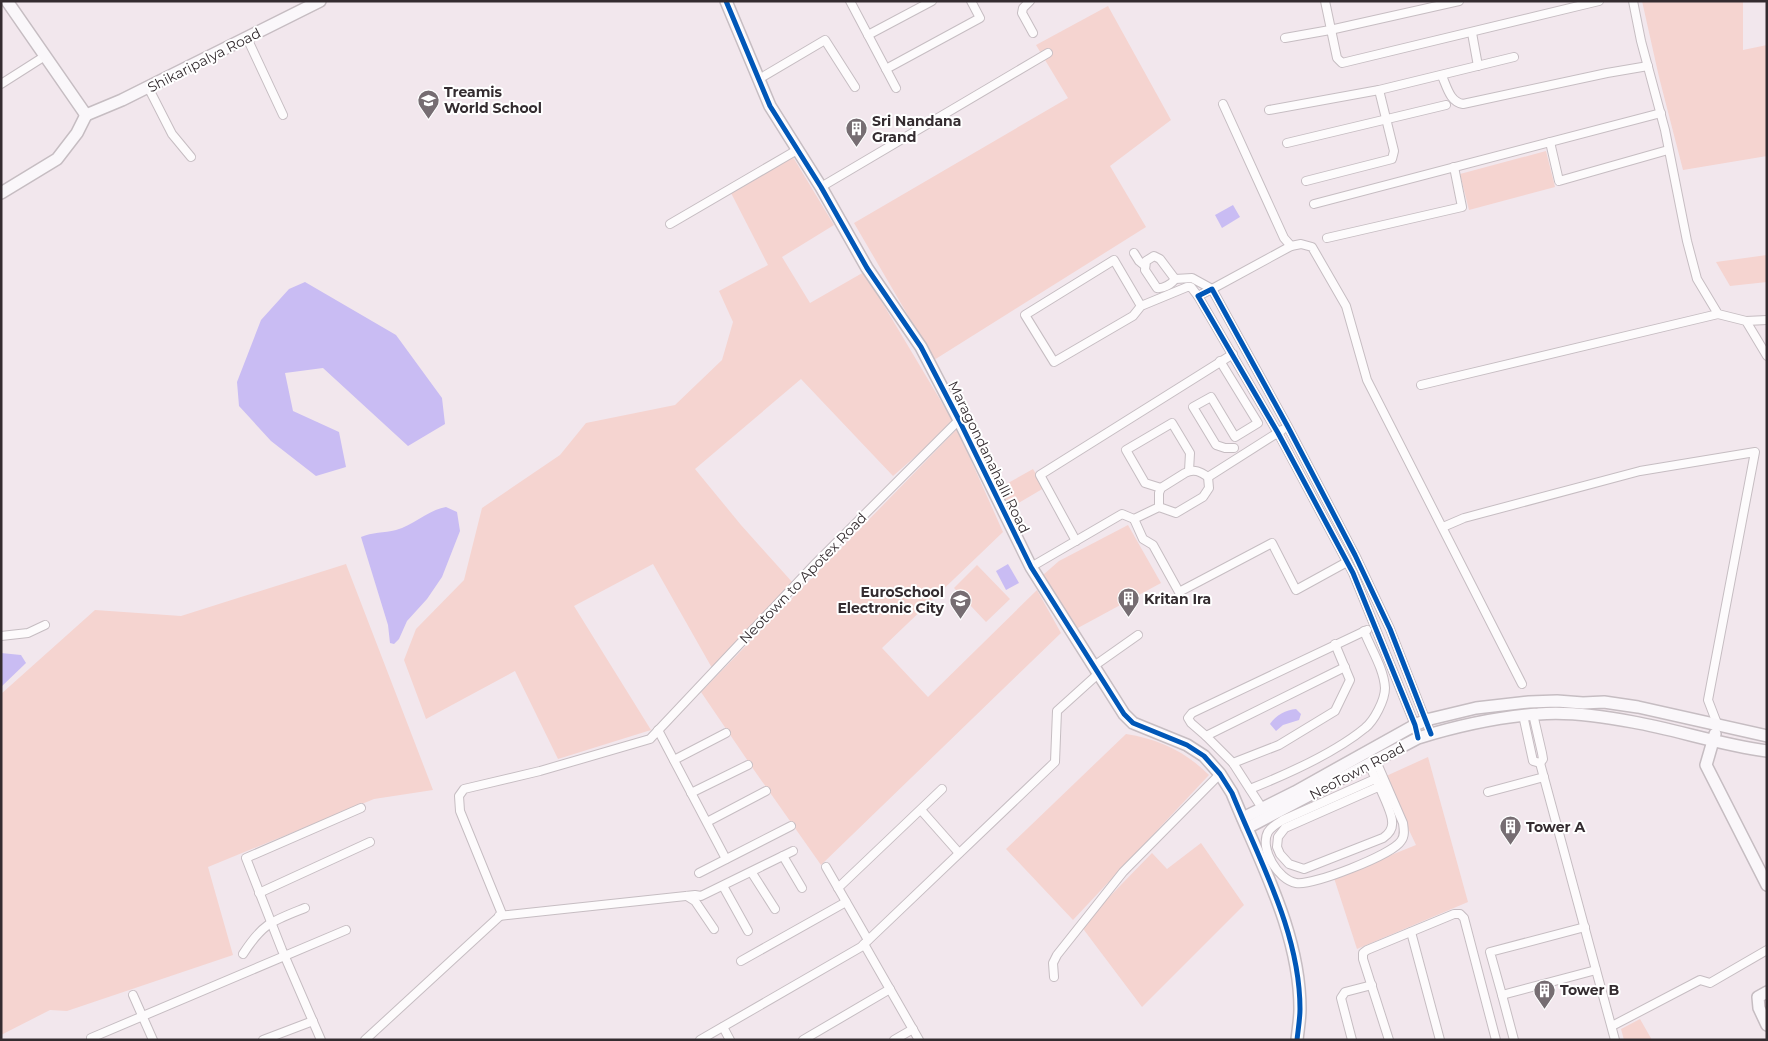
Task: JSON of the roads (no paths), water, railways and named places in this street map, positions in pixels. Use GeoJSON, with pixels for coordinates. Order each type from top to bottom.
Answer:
{"type":"FeatureCollection","features":[{"type":"Feature","properties":{"kind":"street"},"geometry":{"type":"LineString","coordinates":[[1,193],[57,160],[77,133],[86,115],[7,1]]}},
{"type":"Feature","properties":{"kind":"street","name":"Shikaripalya Road"},"geometry":{"type":"LineString","coordinates":[[86,115],[122,100],[320,1]]}},
{"type":"Feature","properties":{"kind":"street","name":"Maragondanahalli Road"},"geometry":{"type":"LineString","coordinates":[[726,1],[770,106],[821,187],[867,268],[921,348],[959,420],[1031,568],[1124,714],[1133,723],[1187,744],[1204,756],[1220,774],[1232,793],[1284,919],[1297,967],[1300,1010],[1297,1040]]}},
{"type":"Feature","properties":{"kind":"street"},"geometry":{"type":"LineString","coordinates":[[850,1],[896,88]]}},
{"type":"Feature","properties":{"kind":"street"},"geometry":{"type":"LineString","coordinates":[[868,35],[932,1]]}},
{"type":"Feature","properties":{"kind":"street"},"geometry":{"type":"LineString","coordinates":[[886,69],[980,18],[971,1]]}},
{"type":"Feature","properties":{"kind":"street"},"geometry":{"type":"LineString","coordinates":[[1030,1],[1023,8],[1022,13],[1033,33]]}},
{"type":"Feature","properties":{"kind":"street"},"geometry":{"type":"LineString","coordinates":[[1326,1],[1330,30],[1337,58],[1342,63],[1599,1]]}},
{"type":"Feature","properties":{"kind":"street"},"geometry":{"type":"LineString","coordinates":[[1285,38],[1330,30],[1459,1]]}},
{"type":"Feature","properties":{"kind":"street"},"geometry":{"type":"LineString","coordinates":[[1633,1],[1661,113],[1687,241],[1697,279],[1718,314]]}},
{"type":"Feature","properties":{"kind":"street"},"geometry":{"type":"LineString","coordinates":[[1472,32],[1478,66]]}},
{"type":"Feature","properties":{"kind":"street"},"geometry":{"type":"LineString","coordinates":[[247,38],[283,115]]}},
{"type":"Feature","properties":{"kind":"street"},"geometry":{"type":"LineString","coordinates":[[758,80],[825,40],[855,87]]}},
{"type":"Feature","properties":{"kind":"street"},"geometry":{"type":"LineString","coordinates":[[821,187],[1048,53]]}},
{"type":"Feature","properties":{"kind":"street"},"geometry":{"type":"LineString","coordinates":[[1,84],[45,56]]}},
{"type":"Feature","properties":{"kind":"street"},"geometry":{"type":"LineString","coordinates":[[1269,110],[1379,90],[1514,57]]}},
{"type":"Feature","properties":{"kind":"street"},"geometry":{"type":"LineString","coordinates":[[1442,76],[1454,101],[1463,104],[1648,66]]}},
{"type":"Feature","properties":{"kind":"street"},"geometry":{"type":"LineString","coordinates":[[148,87],[172,134],[191,157]]}},
{"type":"Feature","properties":{"kind":"street"},"geometry":{"type":"LineString","coordinates":[[1306,181],[1392,159],[1394,151],[1379,90]]}},
{"type":"Feature","properties":{"kind":"street"},"geometry":{"type":"LineString","coordinates":[[1223,104],[1284,238],[1291,246]]}},
{"type":"Feature","properties":{"kind":"street"},"geometry":{"type":"LineString","coordinates":[[1287,143],[1446,105]]}},
{"type":"Feature","properties":{"kind":"street"},"geometry":{"type":"LineString","coordinates":[[1314,204],[1661,113]]}},
{"type":"Feature","properties":{"kind":"street"},"geometry":{"type":"LineString","coordinates":[[1550,142],[1559,181],[1668,150]]}},
{"type":"Feature","properties":{"kind":"street"},"geometry":{"type":"LineString","coordinates":[[670,224],[798,150]]}},
{"type":"Feature","properties":{"kind":"street"},"geometry":{"type":"LineString","coordinates":[[1327,238],[1462,207],[1454,167]]}},
{"type":"Feature","properties":{"kind":"street"},"geometry":{"type":"LineString","coordinates":[[1198,296],[1291,246],[1301,244],[1312,247],[1346,306],[1367,380],[1522,684]]}},
{"type":"Feature","properties":{"kind":"street"},"geometry":{"type":"LineString","coordinates":[[1134,254],[1145,266]]}},
{"type":"Feature","properties":{"kind":"street"},"geometry":{"type":"LineString","coordinates":[[1175,279],[1157,256],[1146,260],[1145,270],[1156,288],[1164,287],[1175,281],[1175,279],[1192,278],[1212,289],[1288,427],[1355,555],[1390,629],[1421,723],[1418,738]]}},
{"type":"Feature","properties":{"kind":"street"},"geometry":{"type":"LineString","coordinates":[[1141,306],[1114,260],[1025,315],[1054,362],[1133,316],[1141,306],[1190,287],[1198,296],[1233,354],[1278,433],[1347,562],[1421,723],[1431,734]]}},
{"type":"Feature","properties":{"kind":"street"},"geometry":{"type":"LineString","coordinates":[[1421,385],[1718,314],[1746,321],[1767,320]]}},
{"type":"Feature","properties":{"kind":"street"},"geometry":{"type":"LineString","coordinates":[[1746,321],[1767,356]]}},
{"type":"Feature","properties":{"kind":"street"},"geometry":{"type":"LineString","coordinates":[[1076,541],[1040,475],[1233,354]]}},
{"type":"Feature","properties":{"kind":"street"},"geometry":{"type":"LineString","coordinates":[[1220,361],[1258,423],[1235,437]]}},
{"type":"Feature","properties":{"kind":"street"},"geometry":{"type":"LineString","coordinates":[[1234,448],[1216,445],[1193,407],[1211,397],[1235,437],[1234,448],[1240,458]]}},
{"type":"Feature","properties":{"kind":"street","name":"Neotown to Apotex Road"},"geometry":{"type":"LineString","coordinates":[[501,915],[460,812],[459,796],[464,789],[540,771],[650,739],[816,563],[959,420]]}},
{"type":"Feature","properties":{"kind":"street"},"geometry":{"type":"LineString","coordinates":[[1162,488],[1145,483],[1126,450],[1172,423],[1190,453],[1189,471]]}},
{"type":"Feature","properties":{"kind":"street"},"geometry":{"type":"LineString","coordinates":[[1208,477],[1288,427]]}},
{"type":"Feature","properties":{"kind":"street"},"geometry":{"type":"LineString","coordinates":[[1443,527],[1464,518],[1640,472],[1755,452],[1708,700],[1718,726],[1706,766],[1767,885]]}},
{"type":"Feature","properties":{"kind":"street"},"geometry":{"type":"LineString","coordinates":[[1134,519],[1159,507],[1176,513],[1203,497],[1209,488],[1208,477],[1200,471],[1189,471],[1162,488],[1159,493],[1159,507]]}},
{"type":"Feature","properties":{"kind":"street"},"geometry":{"type":"LineString","coordinates":[[1031,568],[1122,514],[1134,519],[1143,539],[1153,545],[1178,592],[1272,543],[1296,590],[1347,562]]}},
{"type":"Feature","properties":{"kind":"street"},"geometry":{"type":"LineString","coordinates":[[1,636],[28,633],[45,625]]}},
{"type":"Feature","properties":{"kind":"street"},"geometry":{"type":"LineString","coordinates":[[1258,807],[1250,789],[1232,763],[1188,718],[1192,713],[1375,626]]}},
{"type":"Feature","properties":{"kind":"street"},"geometry":{"type":"LineString","coordinates":[[1250,789],[1303,765],[1338,746],[1366,727],[1383,701],[1385,690],[1383,676],[1366,630]]}},
{"type":"Feature","properties":{"kind":"street"},"geometry":{"type":"LineString","coordinates":[[700,1040],[866,942],[1055,762],[1057,711],[1096,670],[1138,636]]}},
{"type":"Feature","properties":{"kind":"street"},"geometry":{"type":"LineString","coordinates":[[1232,763],[1279,745],[1335,711],[1350,680],[1335,644]]}},
{"type":"Feature","properties":{"kind":"street"},"geometry":{"type":"LineString","coordinates":[[1206,736],[1345,667]]}},
{"type":"Feature","properties":{"kind":"street","name":"NeoTown Road"},"geometry":{"type":"LineString","coordinates":[[1245,823],[1258,807],[1295,792],[1421,723],[1476,708],[1529,702],[1604,702],[1767,736]]}},
{"type":"Feature","properties":{"kind":"street","name":"NeoTown Road"},"geometry":{"type":"LineString","coordinates":[[1245,823],[1372,763],[1418,738],[1498,719],[1528,715],[1577,714],[1634,722],[1740,748],[1767,751]]}},
{"type":"Feature","properties":{"kind":"street"},"geometry":{"type":"LineString","coordinates":[[1528,715],[1542,754],[1543,759],[1540,763],[1615,1040]]}},
{"type":"Feature","properties":{"kind":"street"},"geometry":{"type":"LineString","coordinates":[[658,730],[726,859]]}},
{"type":"Feature","properties":{"kind":"street"},"geometry":{"type":"LineString","coordinates":[[674,760],[726,733]]}},
{"type":"Feature","properties":{"kind":"street"},"geometry":{"type":"LineString","coordinates":[[1372,763],[1403,823],[1405,833],[1401,841],[1392,850],[1354,867],[1307,883],[1295,883],[1284,879],[1272,862],[1266,848],[1265,840],[1272,827],[1283,820],[1375,779]]}},
{"type":"Feature","properties":{"kind":"street"},"geometry":{"type":"LineString","coordinates":[[1372,763],[1375,779],[1392,821],[1390,830],[1383,838],[1304,869],[1289,864],[1280,854],[1277,847],[1278,837],[1285,828],[1378,787]]}},
{"type":"Feature","properties":{"kind":"street"},"geometry":{"type":"LineString","coordinates":[[691,793],[748,765]]}},
{"type":"Feature","properties":{"kind":"street"},"geometry":{"type":"LineString","coordinates":[[1054,977],[1053,963],[1057,955],[1111,887],[1220,774]]}},
{"type":"Feature","properties":{"kind":"street"},"geometry":{"type":"LineString","coordinates":[[1488,792],[1544,777]]}},
{"type":"Feature","properties":{"kind":"street"},"geometry":{"type":"LineString","coordinates":[[838,888],[942,789]]}},
{"type":"Feature","properties":{"kind":"street"},"geometry":{"type":"LineString","coordinates":[[707,822],[766,791]]}},
{"type":"Feature","properties":{"kind":"street"},"geometry":{"type":"LineString","coordinates":[[321,1040],[284,956],[246,858],[361,808]]}},
{"type":"Feature","properties":{"kind":"street"},"geometry":{"type":"LineString","coordinates":[[921,810],[959,853]]}},
{"type":"Feature","properties":{"kind":"street"},"geometry":{"type":"LineString","coordinates":[[699,873],[790,826]]}},
{"type":"Feature","properties":{"kind":"street"},"geometry":{"type":"LineString","coordinates":[[259,893],[370,842]]}},
{"type":"Feature","properties":{"kind":"street"},"geometry":{"type":"LineString","coordinates":[[366,1040],[501,915],[695,895],[701,896],[793,851]]}},
{"type":"Feature","properties":{"kind":"street"},"geometry":{"type":"LineString","coordinates":[[783,856],[802,888]]}},
{"type":"Feature","properties":{"kind":"street"},"geometry":{"type":"LineString","coordinates":[[826,867],[919,1040]]}},
{"type":"Feature","properties":{"kind":"street"},"geometry":{"type":"LineString","coordinates":[[752,872],[775,909]]}},
{"type":"Feature","properties":{"kind":"street"},"geometry":{"type":"LineString","coordinates":[[723,886],[748,931]]}},
{"type":"Feature","properties":{"kind":"street"},"geometry":{"type":"LineString","coordinates":[[687,896],[695,901],[714,929]]}},
{"type":"Feature","properties":{"kind":"street"},"geometry":{"type":"LineString","coordinates":[[741,961],[846,902]]}},
{"type":"Feature","properties":{"kind":"street"},"geometry":{"type":"LineString","coordinates":[[243,954],[257,934],[271,922],[305,908]]}},
{"type":"Feature","properties":{"kind":"street"},"geometry":{"type":"LineString","coordinates":[[1389,1040],[1363,954],[1367,950],[1454,914],[1460,914],[1464,918],[1496,1040]]}},
{"type":"Feature","properties":{"kind":"street"},"geometry":{"type":"LineString","coordinates":[[1514,1040],[1490,952],[1584,927]]}},
{"type":"Feature","properties":{"kind":"street"},"geometry":{"type":"LineString","coordinates":[[91,1038],[346,930]]}},
{"type":"Feature","properties":{"kind":"street"},"geometry":{"type":"LineString","coordinates":[[1411,932],[1440,1040]]}},
{"type":"Feature","properties":{"kind":"street"},"geometry":{"type":"LineString","coordinates":[[1612,1026],[1700,980],[1710,983],[1767,950]]}},
{"type":"Feature","properties":{"kind":"street"},"geometry":{"type":"LineString","coordinates":[[1502,995],[1596,970]]}},
{"type":"Feature","properties":{"kind":"street"},"geometry":{"type":"LineString","coordinates":[[1352,1040],[1341,998],[1342,994],[1372,985]]}},
{"type":"Feature","properties":{"kind":"street"},"geometry":{"type":"LineString","coordinates":[[803,1040],[890,989]]}},
{"type":"Feature","properties":{"kind":"street"},"geometry":{"type":"LineString","coordinates":[[1767,992],[1758,997],[1759,1008],[1767,1025]]}},
{"type":"Feature","properties":{"kind":"street"},"geometry":{"type":"LineString","coordinates":[[134,995],[153,1040]]}},
{"type":"Feature","properties":{"kind":"street"},"geometry":{"type":"LineString","coordinates":[[264,1040],[312,1021]]}},
{"type":"Feature","properties":{"kind":"street"},"geometry":{"type":"LineString","coordinates":[[723,1027],[730,1040]]}},
{"type":"Feature","properties":{"kind":"street"},"geometry":{"type":"LineString","coordinates":[[894,1040],[913,1029]]}},
{"type":"Feature","properties":{"kind":"place","name":"Treamis World School"},"geometry":{"type":"Point","coordinates":[428,119]}},
{"type":"Feature","properties":{"kind":"place","name":"Sri Nandana Grand"},"geometry":{"type":"Point","coordinates":[856,148]}},
{"type":"Feature","properties":{"kind":"place","name":"Kritan Ira"},"geometry":{"type":"Point","coordinates":[1128,618]}},
{"type":"Feature","properties":{"kind":"place","name":"EuroSchool Electronic City"},"geometry":{"type":"Point","coordinates":[960,619]}},
{"type":"Feature","properties":{"kind":"place","name":"Tower A"},"geometry":{"type":"Point","coordinates":[1510,846]}},
{"type":"Feature","properties":{"kind":"place","name":"Tower B"},"geometry":{"type":"Point","coordinates":[1544,1009]}}]}
